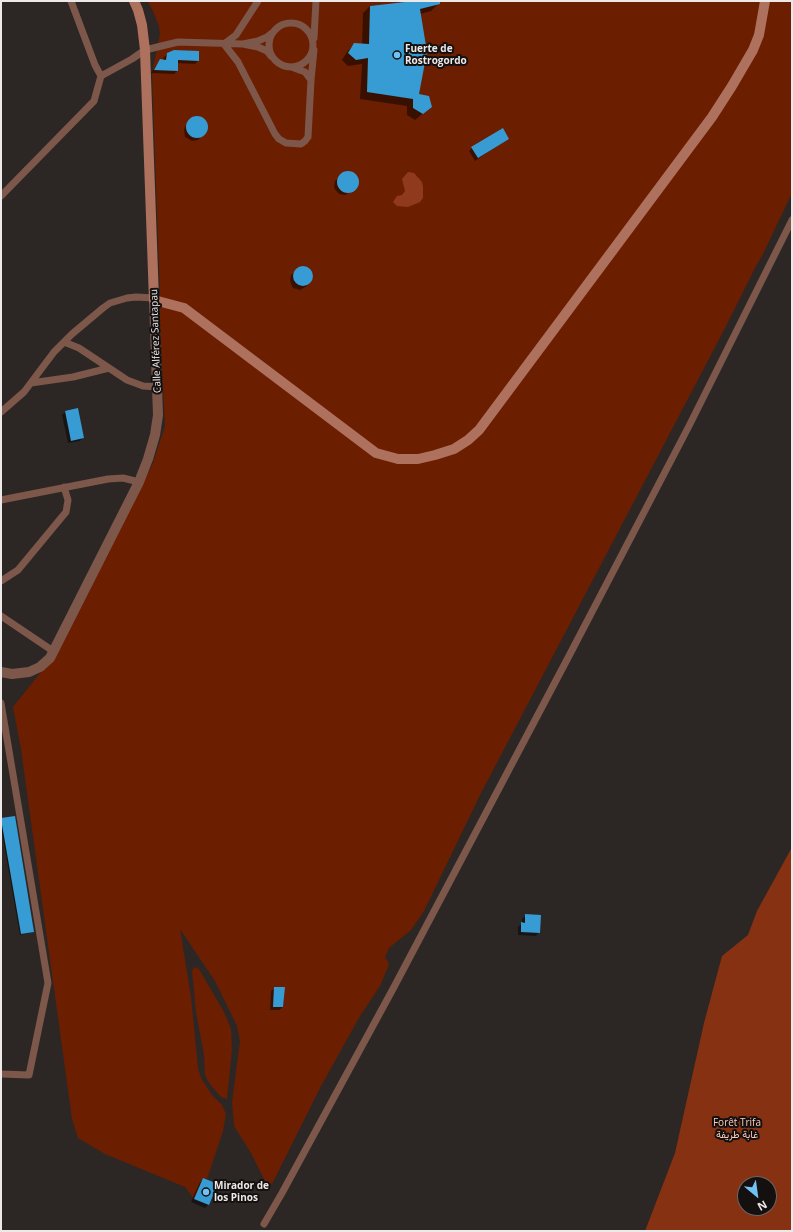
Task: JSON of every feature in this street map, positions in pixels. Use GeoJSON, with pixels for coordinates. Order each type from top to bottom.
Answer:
{"type":"FeatureCollection","features":[{"type":"Feature","properties":{"kind":"street","name":"Calle Alférez Santapau"},"geometry":{"type":"LineString","coordinates":[[52,655],[139,482],[148,460],[155,435],[158,415],[145,50],[142,25],[134,1]]}},
{"type":"Feature","properties":{"kind":"street"},"geometry":{"type":"LineString","coordinates":[[154,299],[184,308],[376,453],[398,459],[418,459],[435,456],[454,449],[468,440],[479,430],[712,117],[753,50],[759,35],[765,1]]}},
{"type":"Feature","properties":{"kind":"street"},"geometry":{"type":"LineString","coordinates":[[1,672],[12,674],[29,672],[40,667],[52,655]]}},
{"type":"Feature","properties":{"kind":"lane"},"geometry":{"type":"LineString","coordinates":[[1,196],[94,100],[101,76],[71,1]]}},
{"type":"Feature","properties":{"kind":"lane"},"geometry":{"type":"LineString","coordinates":[[224,44],[236,35],[258,1]]}},
{"type":"Feature","properties":{"kind":"lane"},"geometry":{"type":"LineString","coordinates":[[224,44],[238,62],[275,134],[279,139],[286,143],[301,144],[308,137],[310,80],[314,50],[316,1]]}},
{"type":"Feature","properties":{"kind":"lane"},"geometry":{"type":"LineString","coordinates":[[101,76],[145,50],[178,42],[243,44],[258,41],[267,37],[281,25],[292,22],[306,28],[314,40]]}},
{"type":"Feature","properties":{"kind":"lane"},"geometry":{"type":"LineString","coordinates":[[273,31],[269,41],[270,52],[274,59]]}},
{"type":"Feature","properties":{"kind":"lane"},"geometry":{"type":"LineString","coordinates":[[243,44],[258,47],[267,51],[280,65],[305,72],[310,80]]}},
{"type":"Feature","properties":{"kind":"lane"},"geometry":{"type":"LineString","coordinates":[[292,68],[303,64],[314,50]]}},
{"type":"Feature","properties":{"kind":"lane"},"geometry":{"type":"LineString","coordinates":[[264,1224],[394,987],[570,654],[689,426],[792,220]]}},
{"type":"Feature","properties":{"kind":"lane"},"geometry":{"type":"LineString","coordinates":[[1,412],[24,392],[54,352],[103,308],[127,298],[136,297],[154,299]]}},
{"type":"Feature","properties":{"kind":"lane"},"geometry":{"type":"LineString","coordinates":[[64,342],[79,348],[135,384],[158,387]]}},
{"type":"Feature","properties":{"kind":"lane"},"geometry":{"type":"LineString","coordinates":[[31,383],[73,377],[109,368]]}},
{"type":"Feature","properties":{"kind":"lane"},"geometry":{"type":"LineString","coordinates":[[1,500],[116,478],[139,482]]}},
{"type":"Feature","properties":{"kind":"lane"},"geometry":{"type":"LineString","coordinates":[[1,581],[18,570],[66,512],[68,500],[64,487]]}},
{"type":"Feature","properties":{"kind":"lane"},"geometry":{"type":"LineString","coordinates":[[1,616],[52,655]]}},
{"type":"Feature","properties":{"kind":"lane"},"geometry":{"type":"LineString","coordinates":[[1,704],[48,983],[29,1074],[1,1074]]}},
{"type":"Feature","properties":{"kind":"shaded area"},"geometry":{"type":"Polygon","coordinates":[[[147,1],[792,1],[792,193],[724,330],[481,793],[424,911],[411,930],[389,948],[385,957],[389,964],[380,986],[360,1016],[320,1088],[272,1184],[265,1181],[251,1153],[234,1126],[232,1102],[240,1041],[237,1026],[215,981],[180,929],[191,997],[198,1068],[201,1078],[212,1095],[222,1105],[226,1114],[223,1131],[207,1179],[203,1178],[194,1199],[185,1187],[105,1154],[78,1138],[72,1119],[21,749],[13,707],[41,672],[136,498],[153,463],[165,426],[160,326],[152,73],[160,34],[159,26],[147,1]]]}},
{"type":"Feature","properties":{"kind":"shaded area"},"geometry":{"type":"Polygon","coordinates":[[[408,172],[414,173],[422,182],[423,198],[420,202],[408,207],[397,206],[393,202],[397,196],[402,195],[405,191],[402,179],[408,172]]]}},
{"type":"Feature","properties":{"kind":"shaded area"},"geometry":{"type":"Polygon","coordinates":[[[194,967],[199,969],[224,1012],[231,1029],[232,1049],[227,1099],[221,1097],[209,1083],[205,1075],[204,1055],[196,1012],[192,971],[194,967]]]}},
{"type":"Feature","properties":{"kind":"green space","name":"Forêt Trifa غابة طريفة"},"geometry":{"type":"Polygon","coordinates":[[[792,843],[792,1231],[645,1231],[675,1153],[704,1023],[722,956],[748,935],[757,911],[791,849],[792,843]]]}},
{"type":"Feature","properties":{"kind":"building","name":"Fuerte de Rostrogordo"},"geometry":{"type":"Polygon","coordinates":[[[414,1],[440,1],[440,4],[420,9],[427,52],[419,94],[429,96],[432,107],[423,114],[413,108],[413,99],[367,92],[368,58],[356,60],[348,53],[354,43],[369,44],[370,6],[414,1]]]}},
{"type":"Feature","properties":{"kind":"building"},"geometry":{"type":"Polygon","coordinates":[[[174,50],[199,51],[199,61],[178,60],[178,71],[154,70],[160,59],[166,60],[167,53],[174,50]]]}},
{"type":"Feature","properties":{"kind":"building"},"geometry":{"type":"Polygon","coordinates":[[[197,116],[205,119],[208,127],[205,135],[197,138],[189,135],[186,127],[189,119],[197,116]]]}},
{"type":"Feature","properties":{"kind":"building"},"geometry":{"type":"Polygon","coordinates":[[[503,128],[509,139],[478,158],[471,147],[503,128]]]}},
{"type":"Feature","properties":{"kind":"building"},"geometry":{"type":"Polygon","coordinates":[[[348,171],[356,174],[359,182],[356,190],[348,193],[340,190],[337,182],[340,174],[348,171]]]}},
{"type":"Feature","properties":{"kind":"building"},"geometry":{"type":"Polygon","coordinates":[[[299,266],[307,266],[313,272],[313,280],[307,286],[299,286],[293,280],[293,272],[299,266]]]}},
{"type":"Feature","properties":{"kind":"building"},"geometry":{"type":"Polygon","coordinates":[[[78,408],[84,438],[71,441],[65,411],[78,408]]]}},
{"type":"Feature","properties":{"kind":"building"},"geometry":{"type":"Polygon","coordinates":[[[15,816],[34,932],[21,934],[1,819],[15,816]]]}},
{"type":"Feature","properties":{"kind":"building"},"geometry":{"type":"Polygon","coordinates":[[[525,914],[541,915],[540,933],[521,932],[521,922],[525,923],[525,914]]]}},
{"type":"Feature","properties":{"kind":"building"},"geometry":{"type":"Polygon","coordinates":[[[274,987],[285,987],[283,1007],[273,1007],[274,987]]]}},
{"type":"Feature","properties":{"kind":"building","name":"Mirador de los Pinos"},"geometry":{"type":"Polygon","coordinates":[[[203,1178],[218,1184],[209,1205],[194,1199],[203,1178]]]}},
{"type":"Feature","properties":{"kind":"place","name":"Fuerte de Rostrogordo"},"geometry":{"type":"Point","coordinates":[397,55]}},
{"type":"Feature","properties":{"kind":"place","name":"Mirador de los Pinos"},"geometry":{"type":"Point","coordinates":[206,1192]}}]}
